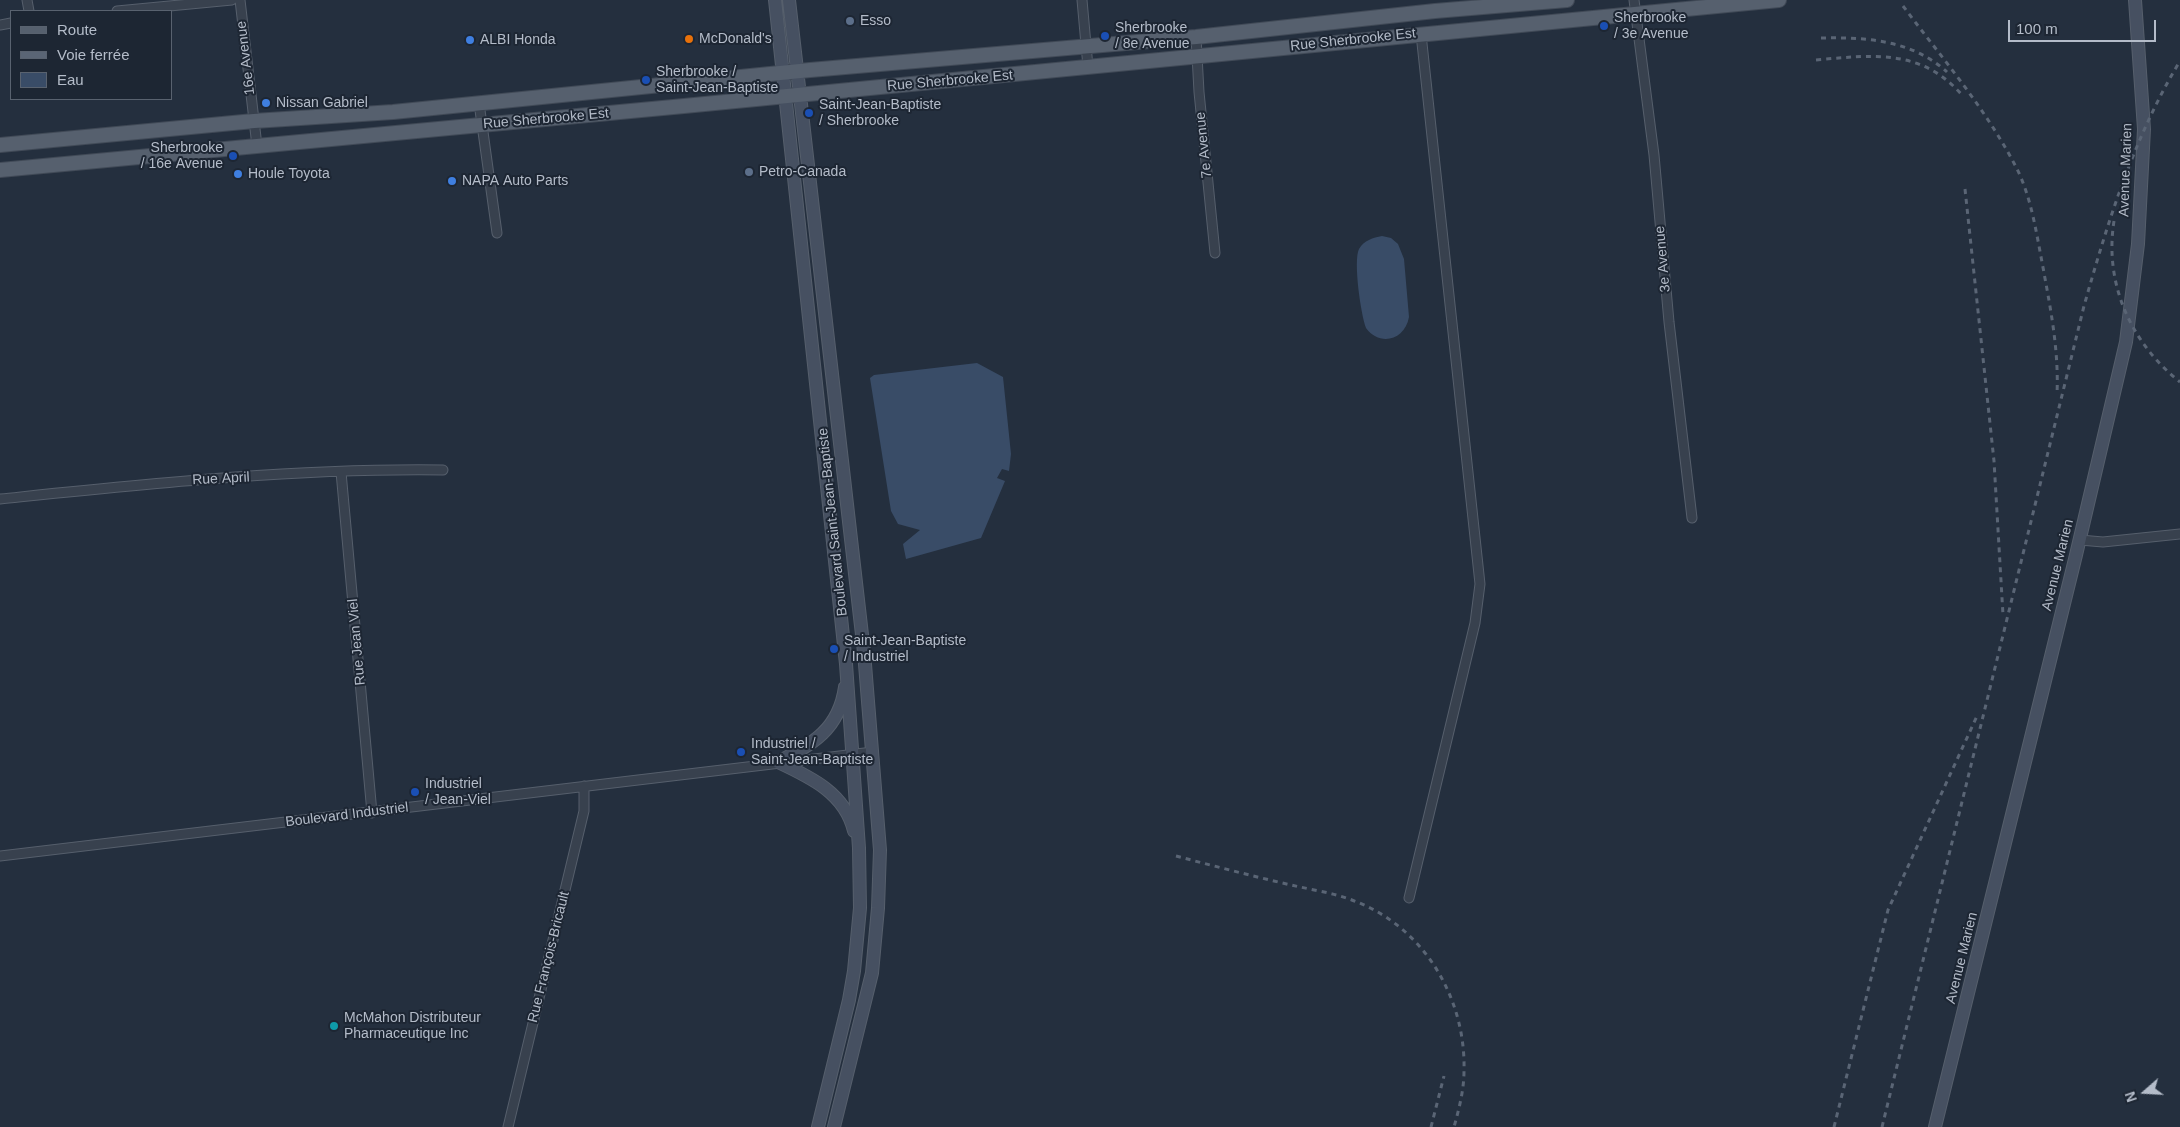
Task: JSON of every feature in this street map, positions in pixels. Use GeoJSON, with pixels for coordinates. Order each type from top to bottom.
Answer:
{"type":"FeatureCollection","features":[{"type":"Feature","properties":{"kind":"main road","name":"Boulevard Saint-Jean-Baptiste"},"geometry":{"type":"LineString","coordinates":[[775,0],[846,664],[859,848],[860,908],[854,971],[849,1000],[818,1127]]}},
{"type":"Feature","properties":{"kind":"main road","name":"Boulevard Saint-Jean-Baptiste"},"geometry":{"type":"LineString","coordinates":[[789,0],[864,652],[880,850],[878,908],[872,973],[834,1127]]}},
{"type":"Feature","properties":{"kind":"main road","name":"Rue Sherbrooke Est"},"geometry":{"type":"LineString","coordinates":[[0,145],[254,122],[393,112],[593,93],[783,72],[1196,37],[1418,13],[1567,0]]}},
{"type":"Feature","properties":{"kind":"main road","name":"Rue Sherbrooke Est"},"geometry":{"type":"LineString","coordinates":[[0,170],[956,80],[1420,34],[1635,6],[1779,0]]}},
{"type":"Feature","properties":{"kind":"main road","name":"Avenue Marien"},"geometry":{"type":"LineString","coordinates":[[1935,1127],[2119,376],[2134,279],[2141,206],[2144,129],[2135,0]]}},
{"type":"Feature","properties":{"kind":"main road"},"geometry":{"type":"LineString","coordinates":[[1418,13],[1420,34]]}},
{"type":"Feature","properties":{"kind":"main road"},"geometry":{"type":"LineString","coordinates":[[1304,25],[1305,45]]}},
{"type":"Feature","properties":{"kind":"main road"},"geometry":{"type":"LineString","coordinates":[[1256,31],[1261,49]]}},
{"type":"Feature","properties":{"kind":"main road"},"geometry":{"type":"LineString","coordinates":[[956,58],[956,80]]}},
{"type":"Feature","properties":{"kind":"main road"},"geometry":{"type":"LineString","coordinates":[[593,93],[595,114]]}},
{"type":"Feature","properties":{"kind":"main road"},"geometry":{"type":"LineString","coordinates":[[393,112],[395,133]]}},
{"type":"Feature","properties":{"kind":"main road"},"geometry":{"type":"LineString","coordinates":[[326,116],[329,139]]}},
{"type":"Feature","properties":{"kind":"main road"},"geometry":{"type":"LineString","coordinates":[[807,296],[824,294]]}},
{"type":"Feature","properties":{"kind":"main road"},"geometry":{"type":"LineString","coordinates":[[812,344],[829,341]]}},
{"type":"Feature","properties":{"kind":"main road"},"geometry":{"type":"LineString","coordinates":[[831,527],[848,525]]}},
{"type":"Feature","properties":{"kind":"main road"},"geometry":{"type":"LineString","coordinates":[[778,762],[821,737],[838,711],[844,689],[846,664]]}},
{"type":"Feature","properties":{"kind":"main road"},"geometry":{"type":"LineString","coordinates":[[778,762],[813,778],[829,790],[847,813],[859,848]]}},
{"type":"Feature","properties":{"kind":"street"},"geometry":{"type":"LineString","coordinates":[[120,10],[135,5],[232,0]]}},
{"type":"Feature","properties":{"kind":"street","name":"16e Avenue"},"geometry":{"type":"LineString","coordinates":[[240,0],[257,146]]}},
{"type":"Feature","properties":{"kind":"street"},"geometry":{"type":"LineString","coordinates":[[1082,0],[1088,67]]}},
{"type":"Feature","properties":{"kind":"street","name":"3e Avenue"},"geometry":{"type":"LineString","coordinates":[[1635,6],[1654,155],[1669,322],[1692,518]]}},
{"type":"Feature","properties":{"kind":"street"},"geometry":{"type":"LineString","coordinates":[[1409,898],[1475,623],[1480,584],[1420,34]]}},
{"type":"Feature","properties":{"kind":"street","name":"7e Avenue"},"geometry":{"type":"LineString","coordinates":[[1196,37],[1199,92],[1215,252]]}},
{"type":"Feature","properties":{"kind":"street"},"geometry":{"type":"LineString","coordinates":[[480,103],[497,233]]}},
{"type":"Feature","properties":{"kind":"street","name":"Rue April"},"geometry":{"type":"LineString","coordinates":[[0,499],[171,482],[379,469],[443,470]]}},
{"type":"Feature","properties":{"kind":"street","name":"Rue Jean Viel"},"geometry":{"type":"LineString","coordinates":[[341,472],[372,813]]}},
{"type":"Feature","properties":{"kind":"street"},"geometry":{"type":"LineString","coordinates":[[2080,540],[2103,542],[2180,534]]}},
{"type":"Feature","properties":{"kind":"street","name":"Boulevard Industriel"},"geometry":{"type":"LineString","coordinates":[[0,856],[873,752]]}},
{"type":"Feature","properties":{"kind":"street","name":"Rue François-Bricault"},"geometry":{"type":"LineString","coordinates":[[508,1127],[584,811],[584,786]]}},
{"type":"Feature","properties":{"kind":"water"},"geometry":{"type":"Polygon","coordinates":[[[1382,236],[1391,238],[1398,244],[1404,259],[1409,317],[1403,331],[1397,336],[1385,339],[1378,338],[1366,328],[1357,276],[1357,255],[1359,249],[1363,243],[1382,236]]]}},
{"type":"Feature","properties":{"kind":"water"},"geometry":{"type":"Polygon","coordinates":[[[977,363],[1003,377],[1011,454],[1009,471],[1002,469],[997,478],[1005,481],[981,538],[906,559],[903,544],[920,530],[898,524],[891,511],[870,378],[874,375],[977,363]]]}},
{"type":"Feature","properties":{"kind":"railway"},"geometry":{"type":"LineString","coordinates":[[1903,6],[1977,104],[2016,167],[2026,190],[2038,238],[2051,311],[2057,361],[2057,394]]}},
{"type":"Feature","properties":{"kind":"railway"},"geometry":{"type":"LineString","coordinates":[[1821,38],[1855,38],[1904,47],[1933,61],[1947,72]]}},
{"type":"Feature","properties":{"kind":"railway"},"geometry":{"type":"LineString","coordinates":[[1816,60],[1876,56],[1913,62],[1930,69],[1946,80],[1962,95]]}},
{"type":"Feature","properties":{"kind":"railway"},"geometry":{"type":"LineString","coordinates":[[1882,1127],[2084,306],[2124,180],[2149,119],[2180,61]]}},
{"type":"Feature","properties":{"kind":"railway"},"geometry":{"type":"LineString","coordinates":[[1965,189],[1994,461],[2003,615]]}},
{"type":"Feature","properties":{"kind":"railway"},"geometry":{"type":"LineString","coordinates":[[2114,221],[2113,267],[2125,310],[2135,331],[2148,349],[2180,382]]}},
{"type":"Feature","properties":{"kind":"railway"},"geometry":{"type":"LineString","coordinates":[[1834,1127],[1888,910],[1977,716]]}},
{"type":"Feature","properties":{"kind":"railway"},"geometry":{"type":"LineString","coordinates":[[1176,856],[1349,899],[1381,914],[1403,930],[1421,948],[1437,970],[1449,993],[1458,1018],[1463,1044],[1464,1078],[1454,1127]]}},
{"type":"Feature","properties":{"kind":"railway"},"geometry":{"type":"LineString","coordinates":[[1431,1127],[1444,1076]]}},
{"type":"Feature","properties":{"kind":"place","name":"Esso"},"geometry":{"type":"Point","coordinates":[850,21]}},
{"type":"Feature","properties":{"kind":"place","name":"Sherbrooke / 3e Avenue"},"geometry":{"type":"Point","coordinates":[1604,26]}},
{"type":"Feature","properties":{"kind":"place","name":"Sherbrooke / 8e Avenue"},"geometry":{"type":"Point","coordinates":[1105,36]}},
{"type":"Feature","properties":{"kind":"place","name":"McDonald's"},"geometry":{"type":"Point","coordinates":[689,39]}},
{"type":"Feature","properties":{"kind":"place","name":"ALBI Honda"},"geometry":{"type":"Point","coordinates":[470,40]}},
{"type":"Feature","properties":{"kind":"place","name":"Sherbrooke / Saint-Jean-Baptiste"},"geometry":{"type":"Point","coordinates":[646,80]}},
{"type":"Feature","properties":{"kind":"place","name":"Nissan Gabriel"},"geometry":{"type":"Point","coordinates":[266,103]}},
{"type":"Feature","properties":{"kind":"place","name":"Saint-Jean-Baptiste / Sherbrooke"},"geometry":{"type":"Point","coordinates":[809,113]}},
{"type":"Feature","properties":{"kind":"place","name":"Sherbrooke / 16e Avenue"},"geometry":{"type":"Point","coordinates":[233,156]}},
{"type":"Feature","properties":{"kind":"place","name":"Petro-Canada"},"geometry":{"type":"Point","coordinates":[749,172]}},
{"type":"Feature","properties":{"kind":"place","name":"Houle Toyota"},"geometry":{"type":"Point","coordinates":[238,174]}},
{"type":"Feature","properties":{"kind":"place","name":"NAPA Auto Parts"},"geometry":{"type":"Point","coordinates":[452,181]}},
{"type":"Feature","properties":{"kind":"place","name":"Saint-Jean-Baptiste / Industriel"},"geometry":{"type":"Point","coordinates":[834,649]}},
{"type":"Feature","properties":{"kind":"place","name":"Industriel / Saint-Jean-Baptiste"},"geometry":{"type":"Point","coordinates":[741,752]}},
{"type":"Feature","properties":{"kind":"place","name":"Industriel / Jean-Viel"},"geometry":{"type":"Point","coordinates":[415,792]}},
{"type":"Feature","properties":{"kind":"place","name":"McMahon Distributeur Pharmaceutique Inc"},"geometry":{"type":"Point","coordinates":[334,1026]}}]}
